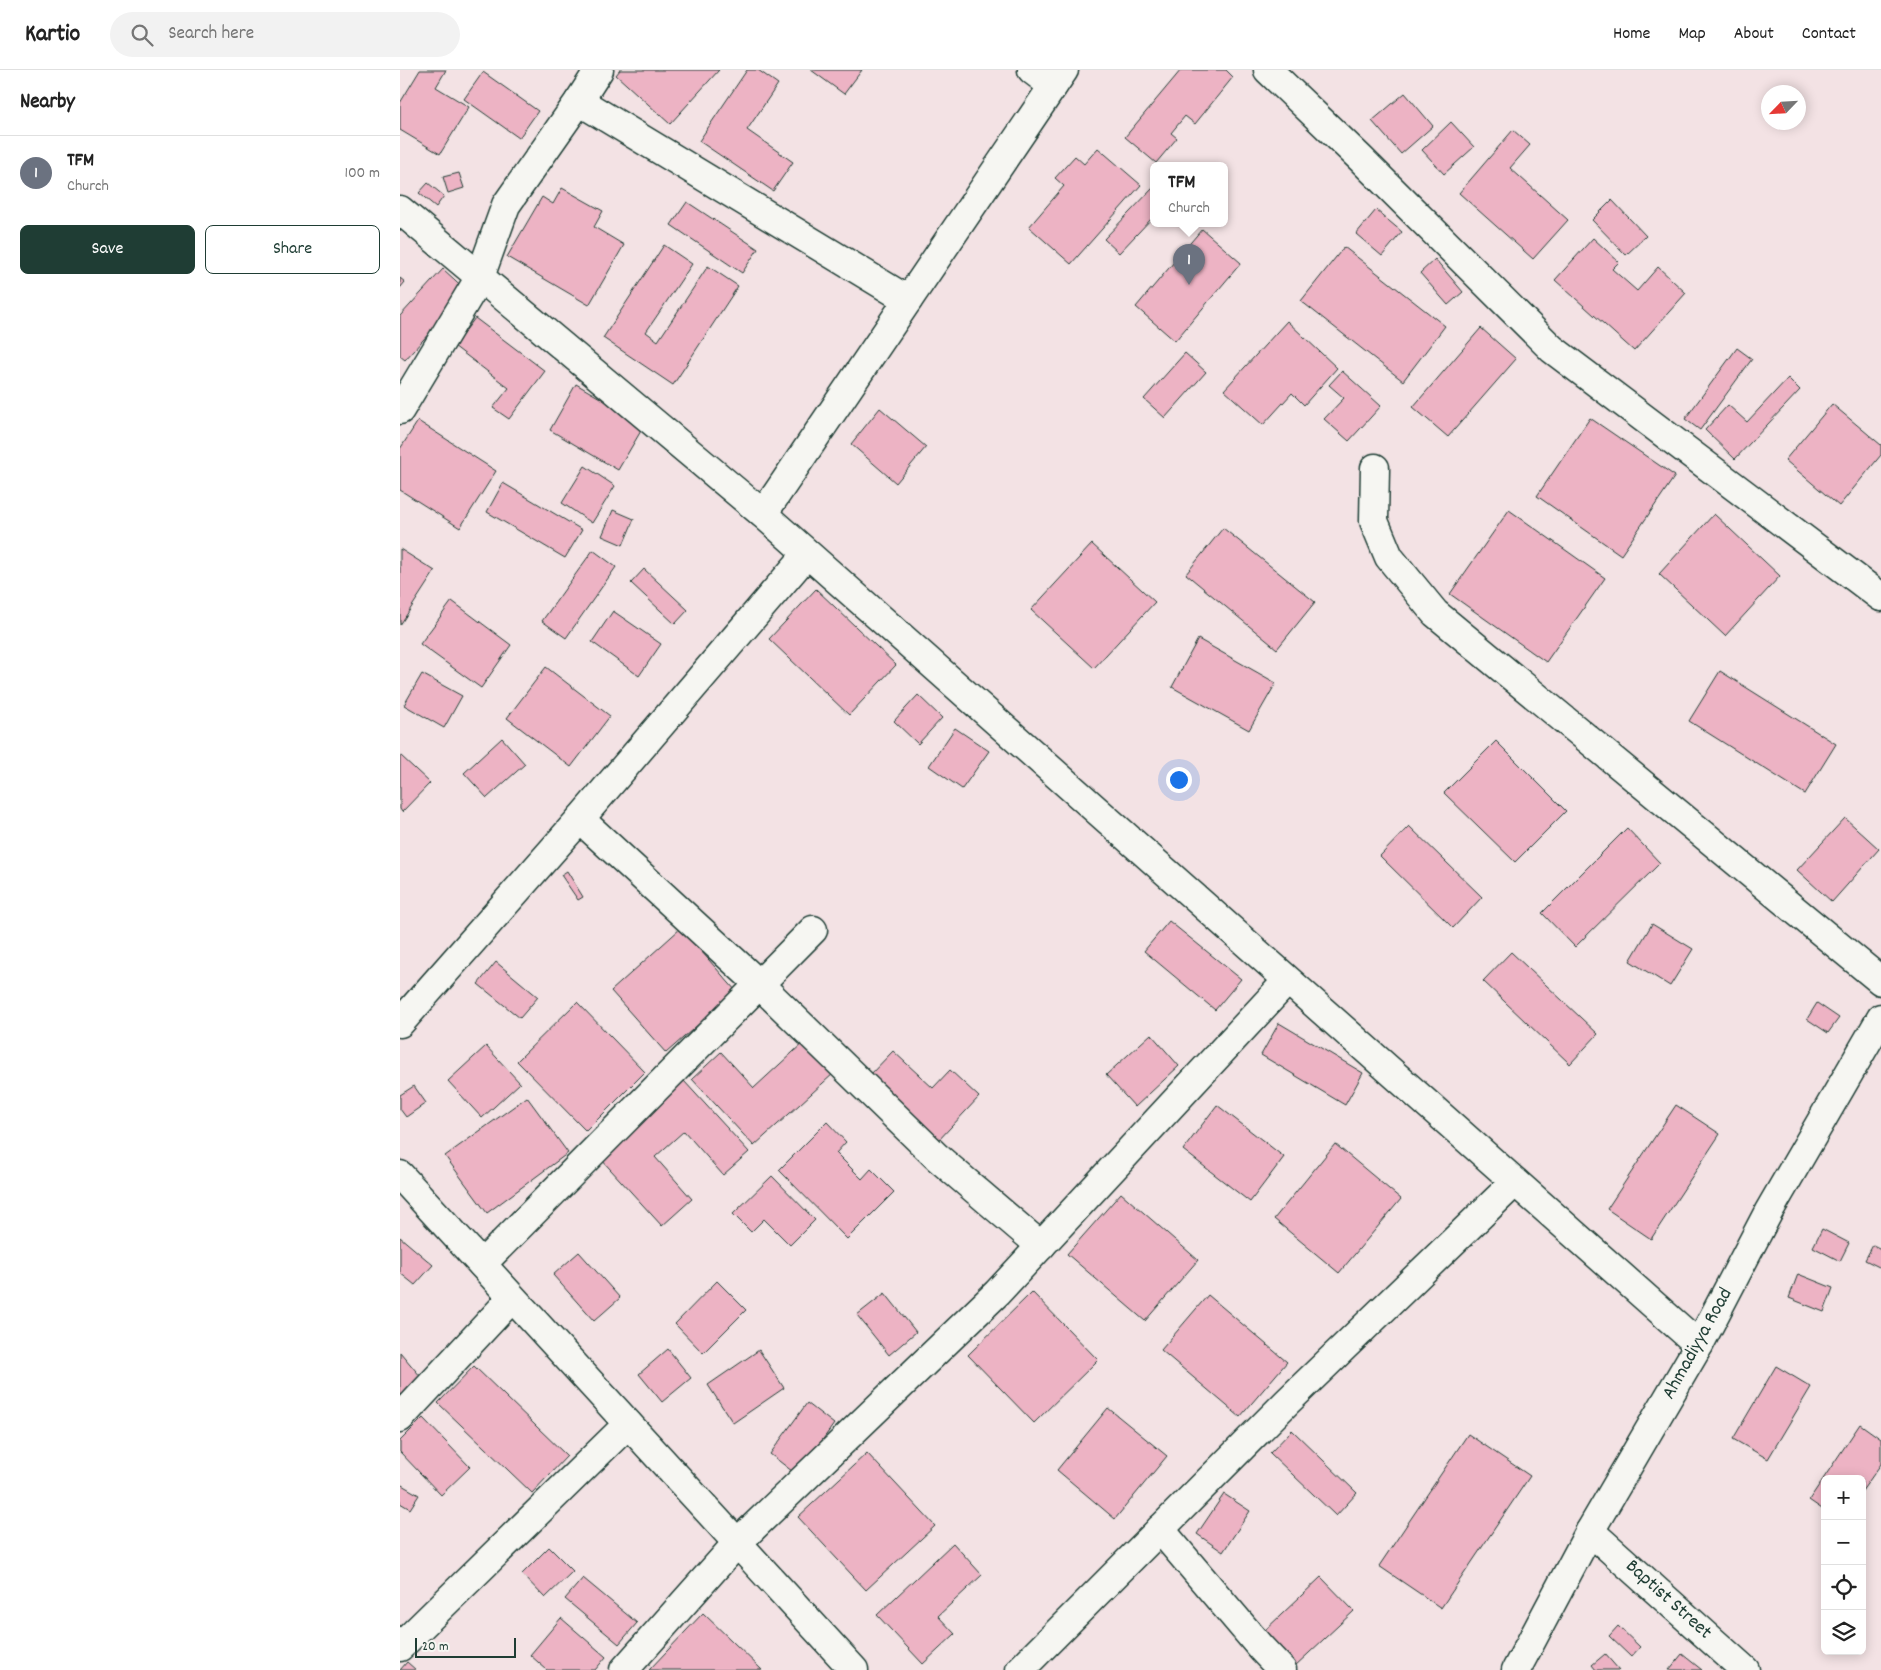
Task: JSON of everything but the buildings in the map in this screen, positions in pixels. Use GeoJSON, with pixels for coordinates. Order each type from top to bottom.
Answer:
{"type":"FeatureCollection","features":[{"type":"Feature","properties":{"kind":"street"},"geometry":{"type":"LineString","coordinates":[[400,410],[480,277],[506,204],[599,70]]}},
{"type":"Feature","properties":{"kind":"street"},"geometry":{"type":"LineString","coordinates":[[1268,70],[1360,158],[1552,349],[1881,597]]}},
{"type":"Feature","properties":{"kind":"street"},"geometry":{"type":"LineString","coordinates":[[762,514],[908,300],[1050,75]]}},
{"type":"Feature","properties":{"kind":"street"},"geometry":{"type":"LineString","coordinates":[[579,101],[908,300]]}},
{"type":"Feature","properties":{"kind":"street"},"geometry":{"type":"LineString","coordinates":[[400,210],[762,514],[1286,981],[1699,1345]]}},
{"type":"Feature","properties":{"kind":"street"},"geometry":{"type":"LineString","coordinates":[[1375,468],[1374,521],[1389,557],[1435,613],[1881,982]]}},
{"type":"Feature","properties":{"kind":"street"},"geometry":{"type":"LineString","coordinates":[[400,1023],[580,819],[807,554]]}},
{"type":"Feature","properties":{"kind":"street"},"geometry":{"type":"LineString","coordinates":[[580,819],[758,984],[937,1156],[1041,1246]]}},
{"type":"Feature","properties":{"kind":"street"},"geometry":{"type":"LineString","coordinates":[[482,1264],[813,930]]}},
{"type":"Feature","properties":{"kind":"street"},"geometry":{"type":"LineString","coordinates":[[624,1670],[738,1542],[997,1293],[1286,981]]}},
{"type":"Feature","properties":{"kind":"street","name":"Ahmadiyya Road"},"geometry":{"type":"LineString","coordinates":[[1516,1670],[1590,1531],[1699,1345],[1769,1211],[1881,1018]]}},
{"type":"Feature","properties":{"kind":"street"},"geometry":{"type":"LineString","coordinates":[[400,1175],[854,1670]]}},
{"type":"Feature","properties":{"kind":"street"},"geometry":{"type":"LineString","coordinates":[[1020,1670],[1287,1402],[1515,1182]]}},
{"type":"Feature","properties":{"kind":"street"},"geometry":{"type":"LineString","coordinates":[[400,1418],[512,1298]]}},
{"type":"Feature","properties":{"kind":"street"},"geometry":{"type":"LineString","coordinates":[[400,1647],[628,1424]]}},
{"type":"Feature","properties":{"kind":"street"},"geometry":{"type":"LineString","coordinates":[[1160,1529],[1282,1670]]}},
{"type":"Feature","properties":{"kind":"street","name":"Baptist Street"},"geometry":{"type":"LineString","coordinates":[[1590,1531],[1745,1670]]}},
{"type":"Feature","properties":{"kind":"place","name":"TFM"},"geometry":{"type":"Point","coordinates":[1189,285]}}]}
